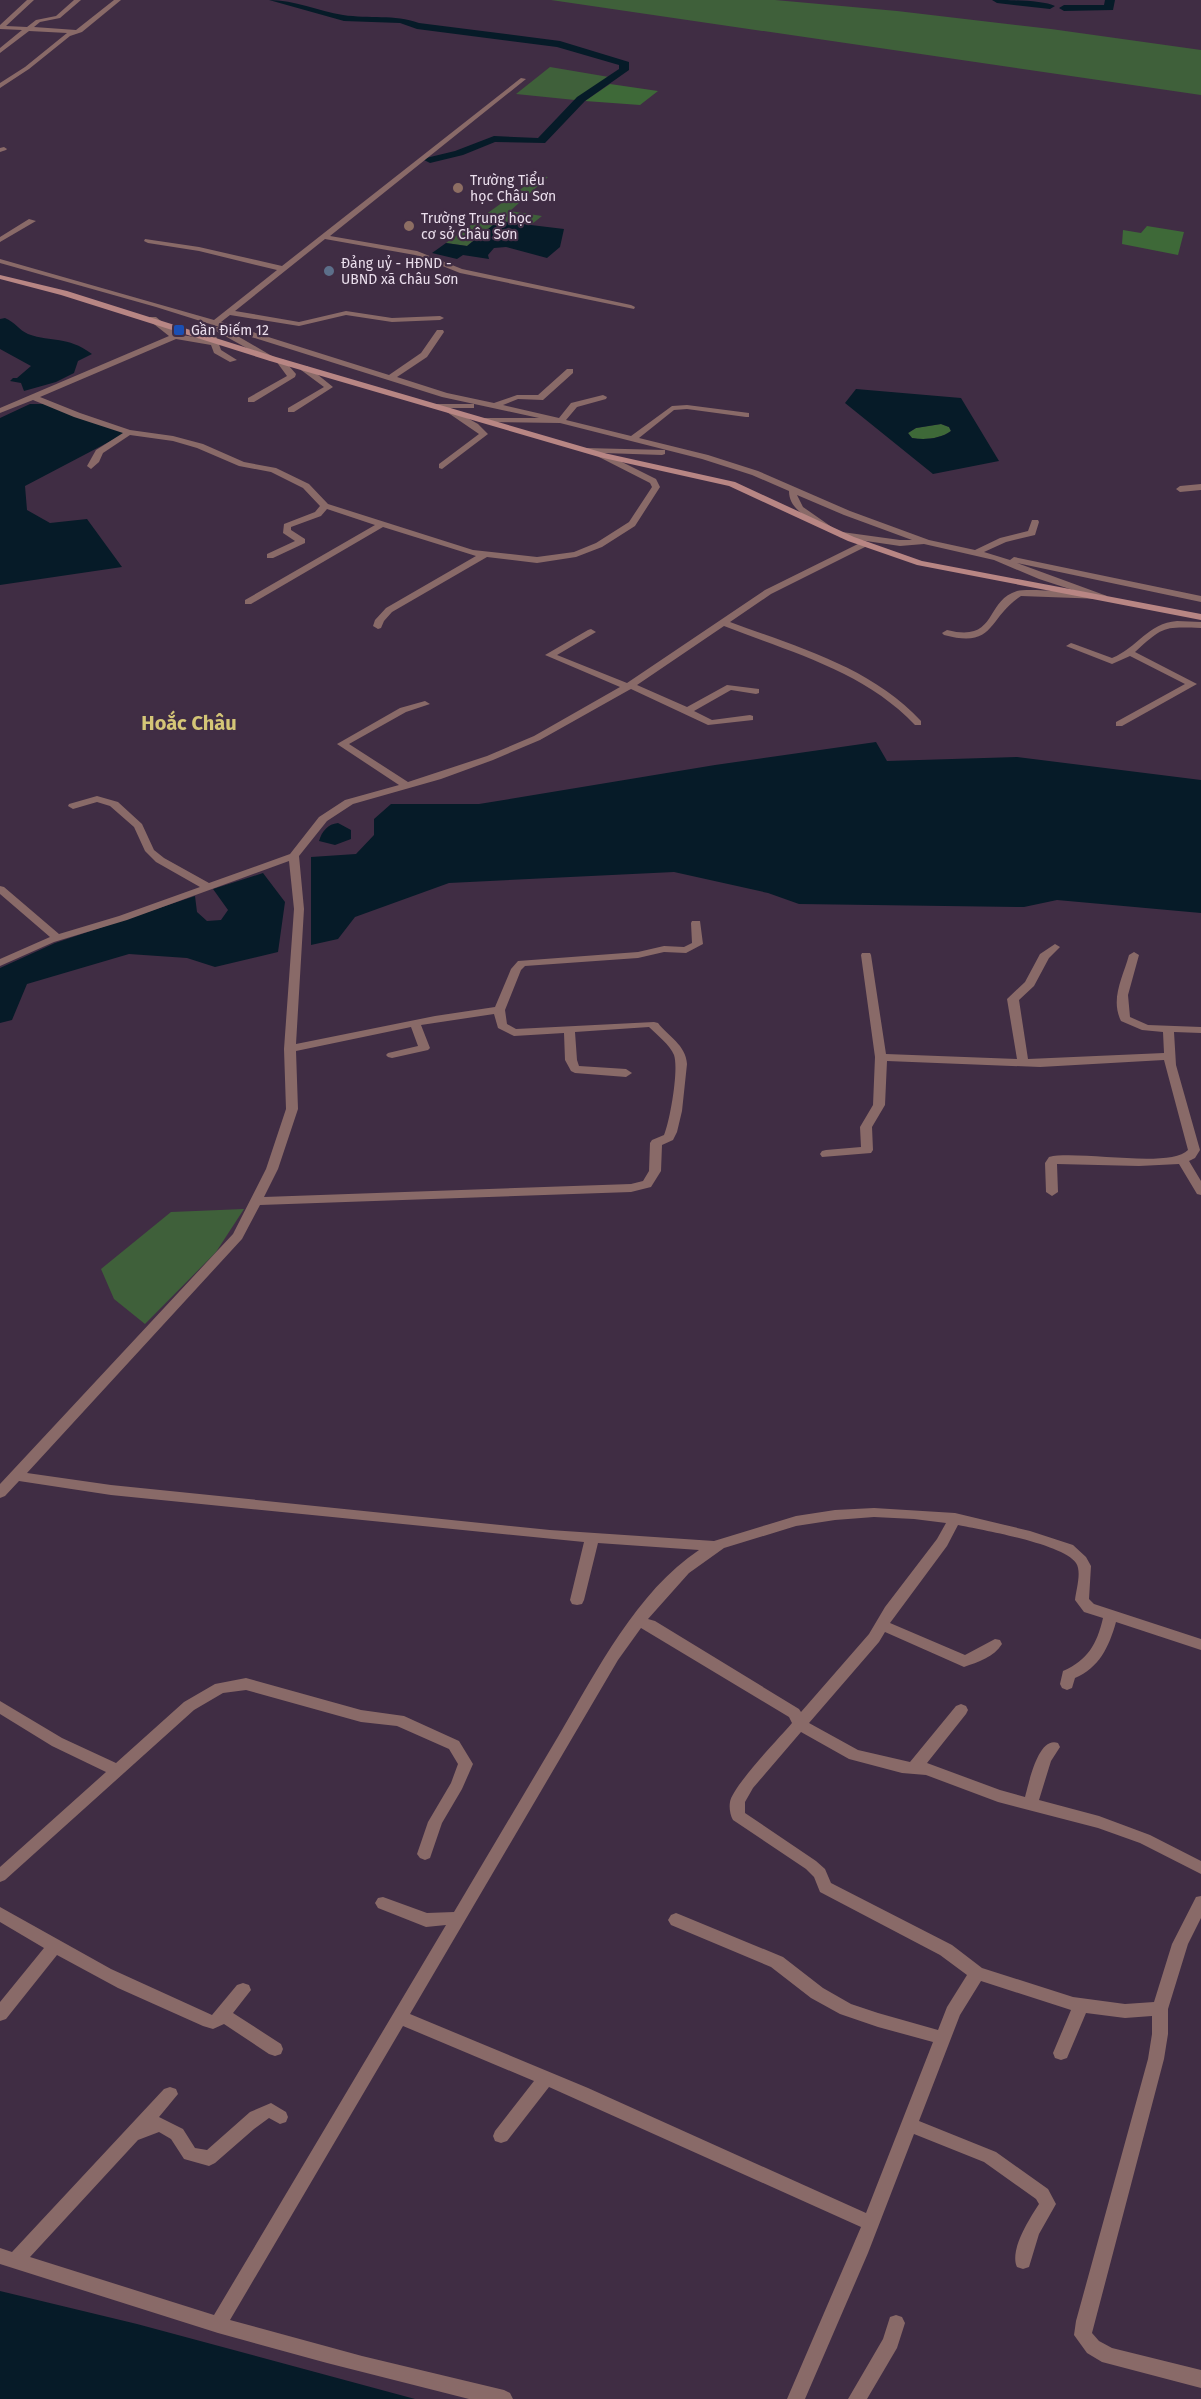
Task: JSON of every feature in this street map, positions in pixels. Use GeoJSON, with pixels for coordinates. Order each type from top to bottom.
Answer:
{"type":"FeatureCollection","features":[{"type":"Feature","properties":{"kind":"main road"},"geometry":{"type":"LineString","coordinates":[[0,277],[153,320],[277,360],[602,455],[732,484],[842,535],[892,555],[951,570],[1102,596],[1201,617]]}},
{"type":"Feature","properties":{"kind":"street"},"geometry":{"type":"LineString","coordinates":[[1,27],[31,0]]}},
{"type":"Feature","properties":{"kind":"street"},"geometry":{"type":"LineString","coordinates":[[0,51],[38,21],[58,17],[78,0]]}},
{"type":"Feature","properties":{"kind":"street"},"geometry":{"type":"LineString","coordinates":[[1,27],[80,31],[118,0]]}},
{"type":"Feature","properties":{"kind":"street"},"geometry":{"type":"LineString","coordinates":[[0,86],[75,32]]}},
{"type":"Feature","properties":{"kind":"street"},"geometry":{"type":"LineString","coordinates":[[215,323],[523,79]]}},
{"type":"Feature","properties":{"kind":"street"},"geometry":{"type":"LineString","coordinates":[[0,240],[32,221]]}},
{"type":"Feature","properties":{"kind":"street"},"geometry":{"type":"LineString","coordinates":[[324,237],[417,253],[432,258],[448,268],[631,307]]}},
{"type":"Feature","properties":{"kind":"street"},"geometry":{"type":"LineString","coordinates":[[148,241],[199,249],[283,269]]}},
{"type":"Feature","properties":{"kind":"street"},"geometry":{"type":"LineString","coordinates":[[0,261],[97,287],[445,395],[633,439],[755,473],[847,513],[926,542],[1201,599]]}},
{"type":"Feature","properties":{"kind":"street"},"geometry":{"type":"LineString","coordinates":[[228,312],[299,324],[346,314],[392,320],[440,318]]}},
{"type":"Feature","properties":{"kind":"street"},"geometry":{"type":"LineString","coordinates":[[153,320],[175,336]]}},
{"type":"Feature","properties":{"kind":"street"},"geometry":{"type":"LineString","coordinates":[[215,323],[220,331],[277,360],[292,374],[251,400]]}},
{"type":"Feature","properties":{"kind":"street"},"geometry":{"type":"LineString","coordinates":[[390,378],[424,355],[440,332]]}},
{"type":"Feature","properties":{"kind":"street"},"geometry":{"type":"LineString","coordinates":[[0,411],[175,336],[213,340],[217,351],[233,360]]}},
{"type":"Feature","properties":{"kind":"street"},"geometry":{"type":"LineString","coordinates":[[291,410],[329,387],[304,368]]}},
{"type":"Feature","properties":{"kind":"street"},"geometry":{"type":"LineString","coordinates":[[435,406],[496,406],[517,397],[540,398],[570,371]]}},
{"type":"Feature","properties":{"kind":"street"},"geometry":{"type":"LineString","coordinates":[[561,421],[574,405],[603,396]]}},
{"type":"Feature","properties":{"kind":"street"},"geometry":{"type":"LineString","coordinates":[[33,397],[76,415],[129,432],[173,438],[200,446],[242,464],[273,470],[306,486],[325,506],[484,555],[537,560],[576,554],[598,545],[632,524],[656,487],[653,481],[602,455]]}},
{"type":"Feature","properties":{"kind":"street"},"geometry":{"type":"LineString","coordinates":[[633,439],[672,408],[687,407],[746,415]]}},
{"type":"Feature","properties":{"kind":"street"},"geometry":{"type":"LineString","coordinates":[[442,466],[484,434],[475,426],[444,408]]}},
{"type":"Feature","properties":{"kind":"street"},"geometry":{"type":"LineString","coordinates":[[485,420],[561,421]]}},
{"type":"Feature","properties":{"kind":"street"},"geometry":{"type":"LineString","coordinates":[[91,466],[99,452],[129,432]]}},
{"type":"Feature","properties":{"kind":"street"},"geometry":{"type":"LineString","coordinates":[[588,450],[687,453]]}},
{"type":"Feature","properties":{"kind":"street"},"geometry":{"type":"LineString","coordinates":[[1180,489],[1201,487]]}},
{"type":"Feature","properties":{"kind":"street"},"geometry":{"type":"LineString","coordinates":[[793,490],[792,498],[799,507],[826,523],[832,530]]}},
{"type":"Feature","properties":{"kind":"street"},"geometry":{"type":"LineString","coordinates":[[270,556],[302,541],[286,531],[287,526],[318,514],[325,506]]}},
{"type":"Feature","properties":{"kind":"street"},"geometry":{"type":"LineString","coordinates":[[976,553],[1003,540],[1030,534],[1034,530],[1035,522]]}},
{"type":"Feature","properties":{"kind":"street"},"geometry":{"type":"LineString","coordinates":[[248,602],[381,525]]}},
{"type":"Feature","properties":{"kind":"street"},"geometry":{"type":"LineString","coordinates":[[842,535],[900,543],[926,542]]}},
{"type":"Feature","properties":{"kind":"street"},"geometry":{"type":"LineString","coordinates":[[0,963],[58,938],[123,918],[294,856],[323,819],[349,802],[490,758],[537,738],[629,686],[768,592],[864,544]]}},
{"type":"Feature","properties":{"kind":"street"},"geometry":{"type":"LineString","coordinates":[[378,626],[388,610],[484,555]]}},
{"type":"Feature","properties":{"kind":"street"},"geometry":{"type":"LineString","coordinates":[[997,558],[1042,577],[1102,596]]}},
{"type":"Feature","properties":{"kind":"street"},"geometry":{"type":"LineString","coordinates":[[947,633],[961,639],[971,637],[990,624],[1011,597],[1019,593],[1102,596]]}},
{"type":"Feature","properties":{"kind":"street"},"geometry":{"type":"LineString","coordinates":[[724,623],[881,689],[908,710],[918,723]]}},
{"type":"Feature","properties":{"kind":"street"},"geometry":{"type":"LineString","coordinates":[[1071,646],[1112,661],[1129,652],[1161,626],[1201,625]]}},
{"type":"Feature","properties":{"kind":"street"},"geometry":{"type":"LineString","coordinates":[[591,633],[550,656],[629,686],[711,723],[750,718]]}},
{"type":"Feature","properties":{"kind":"street"},"geometry":{"type":"LineString","coordinates":[[1119,724],[1192,684],[1129,652]]}},
{"type":"Feature","properties":{"kind":"street"},"geometry":{"type":"LineString","coordinates":[[681,710],[694,708],[730,687],[756,691]]}},
{"type":"Feature","properties":{"kind":"street"},"geometry":{"type":"LineString","coordinates":[[406,785],[342,744],[403,710],[425,704]]}},
{"type":"Feature","properties":{"kind":"street"},"geometry":{"type":"LineString","coordinates":[[73,806],[98,799],[114,804],[138,826],[150,851],[160,860],[208,887]]}},
{"type":"Feature","properties":{"kind":"street"},"geometry":{"type":"LineString","coordinates":[[0,1493],[238,1236],[272,1169],[292,1108],[290,1049],[299,909],[294,856]]}},
{"type":"Feature","properties":{"kind":"street"},"geometry":{"type":"LineString","coordinates":[[0,889],[58,938]]}},
{"type":"Feature","properties":{"kind":"street"},"geometry":{"type":"LineString","coordinates":[[256,1201],[632,1188],[647,1184],[655,1171],[656,1143],[665,1141],[671,1135],[677,1114],[681,1062],[678,1052],[652,1024],[514,1033],[502,1026],[499,1010],[516,969],[522,963],[686,950],[698,944],[696,923]]}},
{"type":"Feature","properties":{"kind":"street"},"geometry":{"type":"LineString","coordinates":[[1023,1062],[1012,999],[1030,984],[1044,956],[1055,947]]}},
{"type":"Feature","properties":{"kind":"street"},"geometry":{"type":"LineString","coordinates":[[826,1154],[859,1152],[868,1148],[866,1127],[880,1100],[881,1057],[866,955]]}},
{"type":"Feature","properties":{"kind":"street"},"geometry":{"type":"LineString","coordinates":[[1134,955],[1121,996],[1123,1017],[1137,1027],[1201,1030]]}},
{"type":"Feature","properties":{"kind":"street"},"geometry":{"type":"LineString","coordinates":[[290,1049],[415,1023],[499,1010]]}},
{"type":"Feature","properties":{"kind":"street"},"geometry":{"type":"LineString","coordinates":[[392,1055],[424,1048],[415,1023]]}},
{"type":"Feature","properties":{"kind":"street"},"geometry":{"type":"LineString","coordinates":[[569,1029],[575,1069],[626,1072]]}},
{"type":"Feature","properties":{"kind":"street"},"geometry":{"type":"LineString","coordinates":[[1052,1192],[1051,1163],[1053,1160],[1139,1162],[1182,1160],[1191,1155],[1194,1148],[1169,1056],[1168,1029]]}},
{"type":"Feature","properties":{"kind":"street"},"geometry":{"type":"LineString","coordinates":[[881,1057],[1023,1062],[1169,1056]]}},
{"type":"Feature","properties":{"kind":"street"},"geometry":{"type":"LineString","coordinates":[[1182,1160],[1201,1191]]}},
{"type":"Feature","properties":{"kind":"street"},"geometry":{"type":"LineString","coordinates":[[17,1476],[111,1490],[592,1539],[715,1546]]}},
{"type":"Feature","properties":{"kind":"street"},"geometry":{"type":"LineString","coordinates":[[218,2325],[613,1656],[638,1621],[677,1577],[715,1546],[778,1525],[819,1516],[892,1511],[956,1518],[1068,1549],[1080,1557],[1085,1566],[1082,1590],[1084,1605],[1201,1645]]}},
{"type":"Feature","properties":{"kind":"street"},"geometry":{"type":"LineString","coordinates":[[956,1518],[942,1542],[890,1611],[874,1638],[748,1784],[737,1801],[738,1816],[811,1865],[820,1873],[825,1887],[946,1950],[977,1973],[1081,2005],[1125,2011],[1160,2009]]}},
{"type":"Feature","properties":{"kind":"street"},"geometry":{"type":"LineString","coordinates":[[577,1600],[592,1539]]}},
{"type":"Feature","properties":{"kind":"street"},"geometry":{"type":"LineString","coordinates":[[1067,1684],[1068,1675],[1080,1671],[1093,1661],[1106,1635],[1111,1615]]}},
{"type":"Feature","properties":{"kind":"street"},"geometry":{"type":"LineString","coordinates":[[638,1621],[676,1640],[794,1713],[801,1725],[854,1755],[934,1771],[986,1792],[1030,1805],[1058,1810],[1130,1832],[1201,1868]]}},
{"type":"Feature","properties":{"kind":"street"},"geometry":{"type":"LineString","coordinates":[[882,1625],[964,1661],[978,1656],[995,1644]]}},
{"type":"Feature","properties":{"kind":"street"},"geometry":{"type":"LineString","coordinates":[[0,1876],[189,1706],[220,1688],[246,1684],[361,1716],[399,1720],[454,1745],[466,1764],[457,1785],[435,1822],[425,1854]]}},
{"type":"Feature","properties":{"kind":"street"},"geometry":{"type":"LineString","coordinates":[[0,1707],[57,1742],[118,1771]]}},
{"type":"Feature","properties":{"kind":"street"},"geometry":{"type":"LineString","coordinates":[[914,1768],[961,1710]]}},
{"type":"Feature","properties":{"kind":"street"},"geometry":{"type":"LineString","coordinates":[[1030,1805],[1044,1759],[1053,1747]]}},
{"type":"Feature","properties":{"kind":"street"},"geometry":{"type":"LineString","coordinates":[[1201,1902],[1179,1944],[1160,2009],[1160,2034],[1156,2059],[1083,2335],[1093,2347],[1108,2356],[1201,2379]]}},
{"type":"Feature","properties":{"kind":"street"},"geometry":{"type":"LineString","coordinates":[[383,1903],[426,1920],[458,1918]]}},
{"type":"Feature","properties":{"kind":"street"},"geometry":{"type":"LineString","coordinates":[[0,1914],[54,1947],[141,1991],[175,2003],[209,2021],[213,2022],[222,2014],[243,1990]]}},
{"type":"Feature","properties":{"kind":"street"},"geometry":{"type":"LineString","coordinates":[[676,1920],[777,1962],[790,1970],[817,1994],[857,2013],[943,2038]]}},
{"type":"Feature","properties":{"kind":"street"},"geometry":{"type":"LineString","coordinates":[[0,2014],[54,1947]]}},
{"type":"Feature","properties":{"kind":"street"},"geometry":{"type":"LineString","coordinates":[[796,2399],[871,2223],[953,2012],[977,1973]]}},
{"type":"Feature","properties":{"kind":"street"},"geometry":{"type":"LineString","coordinates":[[1061,2053],[1081,2005]]}},
{"type":"Feature","properties":{"kind":"street"},"geometry":{"type":"LineString","coordinates":[[222,2014],[275,2049]]}},
{"type":"Feature","properties":{"kind":"street"},"geometry":{"type":"LineString","coordinates":[[401,2018],[546,2078],[871,2223]]}},
{"type":"Feature","properties":{"kind":"street"},"geometry":{"type":"LineString","coordinates":[[501,2136],[546,2078]]}},
{"type":"Feature","properties":{"kind":"street"},"geometry":{"type":"LineString","coordinates":[[170,2094],[8,2258],[55,2271],[218,2325],[504,2399]]}},
{"type":"Feature","properties":{"kind":"street"},"geometry":{"type":"LineString","coordinates":[[130,2136],[160,2124],[177,2134],[190,2154],[209,2158],[260,2112],[271,2110],[280,2117]]}},
{"type":"Feature","properties":{"kind":"street"},"geometry":{"type":"LineString","coordinates":[[909,2125],[990,2157],[1042,2194],[1047,2204],[1031,2231],[1023,2261]]}},
{"type":"Feature","properties":{"kind":"street"},"geometry":{"type":"LineString","coordinates":[[857,2399],[891,2342],[897,2324]]}},
{"type":"Feature","properties":{"kind":"green space"},"geometry":{"type":"Polygon","coordinates":[[[551,0],[775,0],[897,11],[1051,29],[1201,50],[1201,95],[551,0]]]}},
{"type":"Feature","properties":{"kind":"green space"},"geometry":{"type":"Polygon","coordinates":[[[550,67],[609,77],[575,100],[516,94],[550,67]]]}},
{"type":"Feature","properties":{"kind":"green space"},"geometry":{"type":"Polygon","coordinates":[[[610,84],[658,91],[640,105],[585,101],[610,84]]]}},
{"type":"Feature","properties":{"kind":"green space"},"geometry":{"type":"Polygon","coordinates":[[[539,176],[548,177],[510,211],[542,216],[532,224],[498,221],[467,246],[446,243],[539,176]]]}},
{"type":"Feature","properties":{"kind":"green space"},"geometry":{"type":"Polygon","coordinates":[[[1147,226],[1184,232],[1178,255],[1122,244],[1123,230],[1141,233],[1147,226]]]}},
{"type":"Feature","properties":{"kind":"green space"},"geometry":{"type":"Polygon","coordinates":[[[941,424],[949,427],[951,431],[942,436],[927,439],[912,438],[908,433],[916,428],[941,424]]]}},
{"type":"Feature","properties":{"kind":"green space"},"geometry":{"type":"Polygon","coordinates":[[[244,1209],[216,1252],[145,1324],[114,1299],[101,1269],[171,1212],[244,1209]]]}},
{"type":"Feature","properties":{"kind":"water"},"geometry":{"type":"Polygon","coordinates":[[[498,221],[564,229],[560,247],[547,258],[506,247],[494,248],[488,255],[489,259],[463,255],[457,259],[432,253],[446,243],[467,246],[498,221]]]}},
{"type":"Feature","properties":{"kind":"water"},"geometry":{"type":"Polygon","coordinates":[[[5,318],[28,334],[75,344],[92,354],[78,361],[74,373],[56,382],[24,391],[21,383],[10,381],[31,366],[0,349],[0,319],[5,318]]]}},
{"type":"Feature","properties":{"kind":"water"},"geometry":{"type":"Polygon","coordinates":[[[856,389],[961,398],[999,461],[933,474],[845,403],[856,389]],[[941,424],[916,428],[908,433],[912,438],[932,438],[951,431],[949,427],[941,424]]]}},
{"type":"Feature","properties":{"kind":"water"},"geometry":{"type":"Polygon","coordinates":[[[30,404],[44,404],[125,430],[124,434],[25,486],[27,510],[50,523],[87,519],[122,567],[0,585],[0,418],[30,404]]]}},
{"type":"Feature","properties":{"kind":"water"},"geometry":{"type":"Polygon","coordinates":[[[876,742],[887,761],[1017,757],[1201,780],[1201,913],[1057,900],[1024,907],[799,904],[768,893],[674,872],[449,883],[355,917],[338,939],[311,945],[311,857],[356,854],[374,835],[374,819],[391,804],[479,804],[715,765],[876,742]]]}},
{"type":"Feature","properties":{"kind":"water"},"geometry":{"type":"Polygon","coordinates":[[[338,823],[351,830],[351,839],[335,845],[319,841],[326,829],[338,823]]]}},
{"type":"Feature","properties":{"kind":"water"},"geometry":{"type":"Polygon","coordinates":[[[263,873],[285,902],[278,952],[215,967],[187,958],[129,954],[27,984],[12,1020],[0,1023],[0,968],[55,943],[195,896],[197,912],[207,921],[221,920],[228,910],[213,889],[263,873]]]}},
{"type":"Feature","properties":{"kind":"water"},"geometry":{"type":"Polygon","coordinates":[[[0,2291],[137,2324],[415,2399],[0,2399],[0,2291]]]}},
{"type":"Feature","properties":{"kind":"waterway"},"geometry":{"type":"LineString","coordinates":[[274,0],[344,18],[401,20],[417,26],[560,44],[625,64],[624,70],[581,99],[541,141],[494,139],[459,153],[430,160]]}},
{"type":"Feature","properties":{"kind":"waterway"},"geometry":{"type":"LineString","coordinates":[[997,0],[1050,6]]}},
{"type":"Feature","properties":{"kind":"waterway"},"geometry":{"type":"LineString","coordinates":[[1064,8],[1109,8],[1110,0]]}},
{"type":"Feature","properties":{"kind":"place","name":"Trường Tiểu học Châu Sơn"},"geometry":{"type":"Point","coordinates":[458,188]}},
{"type":"Feature","properties":{"kind":"place","name":"Trường Trung học cơ sở Châu Sơn"},"geometry":{"type":"Point","coordinates":[409,226]}},
{"type":"Feature","properties":{"kind":"place","name":"Đảng uỷ - HĐND - UBND xã Châu Sơn"},"geometry":{"type":"Point","coordinates":[329,271]}},
{"type":"Feature","properties":{"kind":"place","name":"Gần Điếm 12"},"geometry":{"type":"Point","coordinates":[179,330]}},
{"type":"Feature","properties":{"kind":"district","name":"Hoắc Châu"},"geometry":{"type":"Point","coordinates":[189,723]}}]}
